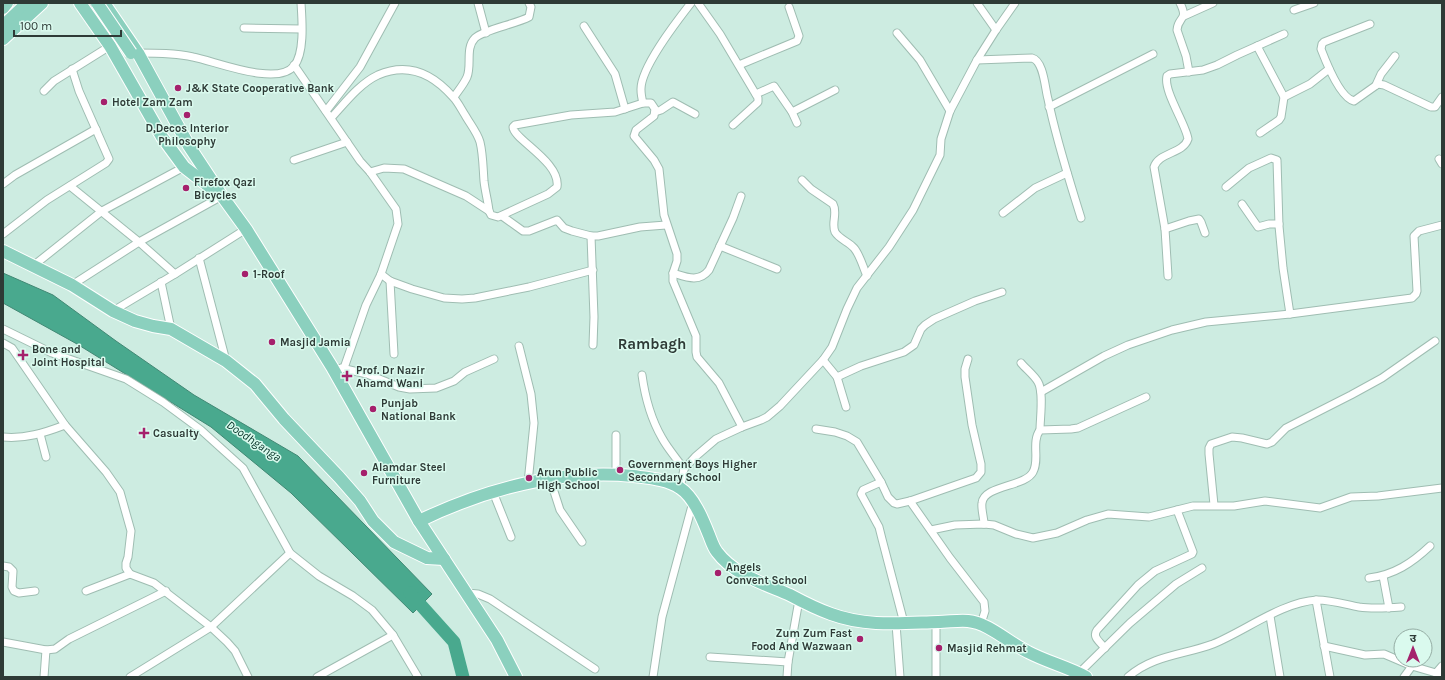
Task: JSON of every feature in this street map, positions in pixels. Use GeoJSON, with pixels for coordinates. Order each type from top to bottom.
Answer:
{"type":"FeatureCollection","features":[{"type":"Feature","properties":{"kind":"main road"},"geometry":{"type":"LineString","coordinates":[[3,8],[7,3]]}},
{"type":"Feature","properties":{"kind":"main road"},"geometry":{"type":"LineString","coordinates":[[3,26],[27,3]]}},
{"type":"Feature","properties":{"kind":"main road"},"geometry":{"type":"LineString","coordinates":[[3,35],[35,3]]}},
{"type":"Feature","properties":{"kind":"main road"},"geometry":{"type":"LineString","coordinates":[[3,39],[42,3]]}},
{"type":"Feature","properties":{"kind":"main road"},"geometry":{"type":"LineString","coordinates":[[80,3],[110,46],[162,137],[184,167],[222,196]]}},
{"type":"Feature","properties":{"kind":"main road"},"geometry":{"type":"LineString","coordinates":[[90,18],[102,4],[135,53],[150,85],[180,141],[189,146],[338,368],[419,521],[497,640],[516,677]]}},
{"type":"Feature","properties":{"kind":"main road"},"geometry":{"type":"LineString","coordinates":[[3,251],[72,285],[113,311],[135,321],[171,329],[226,361],[255,384],[284,419],[360,501],[372,521],[394,542],[427,558],[444,559]]}},
{"type":"Feature","properties":{"kind":"main road"},"geometry":{"type":"LineString","coordinates":[[419,521],[435,513],[493,492],[550,479],[616,475],[644,477],[666,482],[680,488],[693,502],[703,518],[715,550],[724,561],[753,580],[832,614],[866,623],[900,624],[969,621],[982,624],[1028,652],[1083,675]]}},
{"type":"Feature","properties":{"kind":"street"},"geometry":{"type":"LineString","coordinates":[[135,53],[167,53],[192,57],[251,72],[283,73],[288,71],[294,65],[299,52],[301,3]]}},
{"type":"Feature","properties":{"kind":"street"},"geometry":{"type":"LineString","coordinates":[[326,111],[360,67],[395,3]]}},
{"type":"Feature","properties":{"kind":"street"},"geometry":{"type":"LineString","coordinates":[[478,3],[486,33]]}},
{"type":"Feature","properties":{"kind":"street"},"geometry":{"type":"LineString","coordinates":[[454,98],[468,76],[471,45],[475,38],[529,17],[531,7],[529,3]]}},
{"type":"Feature","properties":{"kind":"street"},"geometry":{"type":"LineString","coordinates":[[643,103],[641,90],[644,75],[658,48],[690,3]]}},
{"type":"Feature","properties":{"kind":"street"},"geometry":{"type":"LineString","coordinates":[[698,3],[740,65],[756,94],[758,102],[733,125]]}},
{"type":"Feature","properties":{"kind":"street"},"geometry":{"type":"LineString","coordinates":[[977,3],[996,30]]}},
{"type":"Feature","properties":{"kind":"street"},"geometry":{"type":"LineString","coordinates":[[680,488],[684,468],[710,444],[742,427],[767,417],[780,406],[823,360],[832,347],[857,288],[889,247],[913,210],[940,155],[941,139],[950,111],[977,60],[1015,3]]}},
{"type":"Feature","properties":{"kind":"street"},"geometry":{"type":"LineString","coordinates":[[1180,3],[1184,10],[1184,16],[1178,26],[1178,30],[1189,72]]}},
{"type":"Feature","properties":{"kind":"street"},"geometry":{"type":"LineString","coordinates":[[1184,16],[1213,3]]}},
{"type":"Feature","properties":{"kind":"street"},"geometry":{"type":"LineString","coordinates":[[1294,10],[1314,3]]}},
{"type":"Feature","properties":{"kind":"street"},"geometry":{"type":"LineString","coordinates":[[740,65],[797,41],[799,36],[789,7]]}},
{"type":"Feature","properties":{"kind":"street"},"geometry":{"type":"LineString","coordinates":[[1370,24],[1322,44],[1321,50],[1329,69],[1345,96],[1351,101],[1358,100],[1376,85],[1381,74],[1395,56]]}},
{"type":"Feature","properties":{"kind":"street"},"geometry":{"type":"LineString","coordinates":[[584,26],[615,74],[625,109]]}},
{"type":"Feature","properties":{"kind":"street"},"geometry":{"type":"LineString","coordinates":[[244,28],[301,29]]}},
{"type":"Feature","properties":{"kind":"street"},"geometry":{"type":"LineString","coordinates":[[897,33],[920,60],[950,111]]}},
{"type":"Feature","properties":{"kind":"street"},"geometry":{"type":"LineString","coordinates":[[1168,276],[1166,228],[1154,167],[1159,159],[1184,146],[1188,139],[1176,110],[1166,78],[1170,74],[1203,70],[1217,65],[1284,34]]}},
{"type":"Feature","properties":{"kind":"street"},"geometry":{"type":"LineString","coordinates":[[44,91],[54,81],[110,46]]}},
{"type":"Feature","properties":{"kind":"street"},"geometry":{"type":"LineString","coordinates":[[1257,46],[1284,97],[1281,117],[1260,133]]}},
{"type":"Feature","properties":{"kind":"street"},"geometry":{"type":"LineString","coordinates":[[1049,108],[1153,54]]}},
{"type":"Feature","properties":{"kind":"street"},"geometry":{"type":"LineString","coordinates":[[977,60],[1036,59],[1040,65],[1049,108],[1081,218]]}},
{"type":"Feature","properties":{"kind":"street"},"geometry":{"type":"LineString","coordinates":[[294,65],[360,161],[370,172],[396,209],[398,217],[396,231],[381,274],[338,368],[367,374],[399,387],[410,389],[436,388],[454,381],[465,372],[494,359]]}},
{"type":"Feature","properties":{"kind":"street"},"geometry":{"type":"LineString","coordinates":[[3,234],[47,200],[106,163],[109,159],[78,91],[72,69]]}},
{"type":"Feature","properties":{"kind":"street"},"geometry":{"type":"LineString","coordinates":[[1284,97],[1310,84],[1329,69]]}},
{"type":"Feature","properties":{"kind":"street"},"geometry":{"type":"LineString","coordinates":[[331,118],[350,97],[368,81],[390,71],[413,70],[421,72],[432,79],[454,98],[476,133],[480,142],[484,183],[489,211]]}},
{"type":"Feature","properties":{"kind":"street"},"geometry":{"type":"LineString","coordinates":[[1376,85],[1384,85],[1431,107],[1434,107],[1442,97]]}},
{"type":"Feature","properties":{"kind":"street"},"geometry":{"type":"LineString","coordinates":[[756,94],[774,86],[792,112],[797,123]]}},
{"type":"Feature","properties":{"kind":"street"},"geometry":{"type":"LineString","coordinates":[[792,112],[835,90]]}},
{"type":"Feature","properties":{"kind":"street"},"geometry":{"type":"LineString","coordinates":[[655,112],[674,102],[695,114]]}},
{"type":"Feature","properties":{"kind":"street"},"geometry":{"type":"LineString","coordinates":[[370,172],[384,168],[404,169],[449,190],[466,196],[489,211],[494,217],[502,216],[548,194],[557,187],[554,172],[539,154],[514,133],[513,127],[515,125],[571,115],[601,113],[625,109],[643,103],[652,103],[655,112],[654,116],[636,130],[634,136],[654,160],[659,170],[666,225],[677,254],[673,281],[696,336],[696,355],[719,383],[742,427]]}},
{"type":"Feature","properties":{"kind":"street"},"geometry":{"type":"LineString","coordinates":[[3,184],[15,175],[96,129]]}},
{"type":"Feature","properties":{"kind":"street"},"geometry":{"type":"LineString","coordinates":[[294,160],[347,142]]}},
{"type":"Feature","properties":{"kind":"street"},"geometry":{"type":"LineString","coordinates":[[1226,187],[1249,168],[1269,158],[1276,159],[1278,163],[1279,224],[1283,268],[1290,314]]}},
{"type":"Feature","properties":{"kind":"street"},"geometry":{"type":"LineString","coordinates":[[33,266],[102,211],[184,167]]}},
{"type":"Feature","properties":{"kind":"street"},"geometry":{"type":"LineString","coordinates":[[1003,213],[1035,188],[1067,173]]}},
{"type":"Feature","properties":{"kind":"street"},"geometry":{"type":"LineString","coordinates":[[802,180],[810,189],[833,204],[835,208],[834,225],[836,233],[856,250],[867,276]]}},
{"type":"Feature","properties":{"kind":"street"},"geometry":{"type":"LineString","coordinates":[[70,186],[139,242],[175,274]]}},
{"type":"Feature","properties":{"kind":"street"},"geometry":{"type":"LineString","coordinates":[[72,285],[139,242],[222,196]]}},
{"type":"Feature","properties":{"kind":"street"},"geometry":{"type":"LineString","coordinates":[[673,273],[694,278],[705,275],[709,270],[733,218],[741,196]]}},
{"type":"Feature","properties":{"kind":"street"},"geometry":{"type":"LineString","coordinates":[[1242,204],[1258,227],[1260,228],[1269,224],[1279,224]]}},
{"type":"Feature","properties":{"kind":"street"},"geometry":{"type":"LineString","coordinates":[[502,216],[524,231],[557,220],[568,230],[591,236],[598,236],[640,227],[666,225]]}},
{"type":"Feature","properties":{"kind":"street"},"geometry":{"type":"LineString","coordinates":[[1166,228],[1199,219],[1205,233]]}},
{"type":"Feature","properties":{"kind":"street"},"geometry":{"type":"LineString","coordinates":[[1041,392],[1104,356],[1128,345],[1155,335],[1206,322],[1290,314],[1412,298],[1417,291],[1414,236],[1419,231],[1442,225]]}},
{"type":"Feature","properties":{"kind":"street"},"geometry":{"type":"LineString","coordinates":[[113,311],[246,229]]}},
{"type":"Feature","properties":{"kind":"street"},"geometry":{"type":"LineString","coordinates":[[591,236],[593,270],[593,345]]}},
{"type":"Feature","properties":{"kind":"street"},"geometry":{"type":"LineString","coordinates":[[720,246],[777,269]]}},
{"type":"Feature","properties":{"kind":"street"},"geometry":{"type":"LineString","coordinates":[[199,258],[226,361]]}},
{"type":"Feature","properties":{"kind":"street"},"geometry":{"type":"LineString","coordinates":[[381,274],[390,281],[437,296],[462,299],[475,298],[528,287],[593,270]]}},
{"type":"Feature","properties":{"kind":"street"},"geometry":{"type":"LineString","coordinates":[[390,281],[394,354]]}},
{"type":"Feature","properties":{"kind":"street"},"geometry":{"type":"LineString","coordinates":[[161,282],[171,329]]}},
{"type":"Feature","properties":{"kind":"street"},"geometry":{"type":"LineString","coordinates":[[837,377],[861,366],[904,352],[914,345],[921,330],[925,325],[934,319],[975,301],[1002,292]]}},
{"type":"Feature","properties":{"kind":"street"},"geometry":{"type":"LineString","coordinates":[[3,329],[52,353],[126,379],[163,402],[201,430],[243,468],[290,553],[319,576],[353,596],[372,610],[393,635],[418,677]]}},
{"type":"Feature","properties":{"kind":"street"},"geometry":{"type":"LineString","coordinates":[[1214,505],[1209,454],[1209,448],[1212,444],[1226,438],[1237,437],[1267,444],[1272,442],[1286,428],[1352,395],[1382,378],[1435,341]]}},
{"type":"Feature","properties":{"kind":"street"},"geometry":{"type":"LineString","coordinates":[[3,343],[12,348],[65,425],[106,472],[120,492],[131,531],[126,563],[126,568],[130,574],[154,583],[211,627],[235,651],[248,677]]}},
{"type":"Feature","properties":{"kind":"street"},"geometry":{"type":"LineString","coordinates":[[519,346],[531,394],[534,423],[528,483]]}},
{"type":"Feature","properties":{"kind":"street"},"geometry":{"type":"LineString","coordinates":[[816,429],[835,432],[847,436],[857,442],[881,482],[888,497],[897,504],[971,480],[979,476],[981,472],[981,464],[972,425],[964,377],[968,359]]}},
{"type":"Feature","properties":{"kind":"street"},"geometry":{"type":"LineString","coordinates":[[823,360],[837,377],[846,407]]}},
{"type":"Feature","properties":{"kind":"street"},"geometry":{"type":"LineString","coordinates":[[984,524],[982,503],[984,497],[989,493],[1010,486],[1032,474],[1035,466],[1037,434],[1040,430],[1041,392],[1038,382],[1021,363]]}},
{"type":"Feature","properties":{"kind":"street"},"geometry":{"type":"LineString","coordinates":[[642,375],[646,395],[657,428],[662,439],[684,468]]}},
{"type":"Feature","properties":{"kind":"street"},"geometry":{"type":"LineString","coordinates":[[1040,430],[1078,428],[1146,397]]}},
{"type":"Feature","properties":{"kind":"street"},"geometry":{"type":"LineString","coordinates":[[3,437],[24,438],[65,425]]}},
{"type":"Feature","properties":{"kind":"street"},"geometry":{"type":"LineString","coordinates":[[40,434],[46,457]]}},
{"type":"Feature","properties":{"kind":"street"},"geometry":{"type":"LineString","coordinates":[[616,435],[616,475]]}},
{"type":"Feature","properties":{"kind":"street"},"geometry":{"type":"LineString","coordinates":[[550,479],[560,510],[582,542]]}},
{"type":"Feature","properties":{"kind":"street"},"geometry":{"type":"LineString","coordinates":[[881,482],[863,490],[861,494],[879,528],[882,538],[900,624],[900,677]]}},
{"type":"Feature","properties":{"kind":"street"},"geometry":{"type":"LineString","coordinates":[[931,530],[955,525],[984,524],[994,525],[1016,534],[1033,538],[1057,533],[1087,520],[1108,514],[1149,517],[1193,506],[1234,506],[1265,501],[1320,508],[1352,497],[1378,496],[1442,488]]}},
{"type":"Feature","properties":{"kind":"street"},"geometry":{"type":"LineString","coordinates":[[493,492],[512,537]]}},
{"type":"Feature","properties":{"kind":"street"},"geometry":{"type":"LineString","coordinates":[[910,501],[950,558],[984,602],[985,611],[982,624]]}},
{"type":"Feature","properties":{"kind":"street"},"geometry":{"type":"LineString","coordinates":[[653,677],[662,617],[693,502]]}},
{"type":"Feature","properties":{"kind":"street"},"geometry":{"type":"LineString","coordinates":[[1105,648],[1094,635],[1107,618],[1138,585],[1155,571],[1192,554],[1193,552],[1177,510]]}},
{"type":"Feature","properties":{"kind":"street"},"geometry":{"type":"LineString","coordinates":[[1369,578],[1383,576],[1409,564],[1430,546]]}},
{"type":"Feature","properties":{"kind":"street"},"geometry":{"type":"LineString","coordinates":[[130,677],[211,627],[290,553]]}},
{"type":"Feature","properties":{"kind":"street"},"geometry":{"type":"LineString","coordinates":[[3,566],[9,567],[13,571],[12,587],[14,591],[19,593],[35,591]]}},
{"type":"Feature","properties":{"kind":"street"},"geometry":{"type":"LineString","coordinates":[[1083,675],[1105,648],[1130,623],[1176,584],[1202,568]]}},
{"type":"Feature","properties":{"kind":"street"},"geometry":{"type":"LineString","coordinates":[[86,591],[130,574]]}},
{"type":"Feature","properties":{"kind":"street"},"geometry":{"type":"LineString","coordinates":[[1383,576],[1389,608]]}},
{"type":"Feature","properties":{"kind":"street"},"geometry":{"type":"LineString","coordinates":[[3,642],[46,650],[55,649],[69,639],[166,591]]}},
{"type":"Feature","properties":{"kind":"street"},"geometry":{"type":"LineString","coordinates":[[467,593],[478,594],[490,599],[595,669]]}},
{"type":"Feature","properties":{"kind":"street"},"geometry":{"type":"LineString","coordinates":[[787,677],[788,662],[799,600]]}},
{"type":"Feature","properties":{"kind":"street"},"geometry":{"type":"LineString","coordinates":[[1316,600],[1330,677]]}},
{"type":"Feature","properties":{"kind":"street"},"geometry":{"type":"LineString","coordinates":[[1128,677],[1148,663],[1213,644],[1295,605],[1316,600],[1336,601],[1369,608],[1401,607]]}},
{"type":"Feature","properties":{"kind":"street"},"geometry":{"type":"LineString","coordinates":[[1270,616],[1280,677]]}},
{"type":"Feature","properties":{"kind":"street"},"geometry":{"type":"LineString","coordinates":[[936,622],[936,677]]}},
{"type":"Feature","properties":{"kind":"street"},"geometry":{"type":"LineString","coordinates":[[317,677],[393,635]]}},
{"type":"Feature","properties":{"kind":"street"},"geometry":{"type":"LineString","coordinates":[[1324,646],[1365,655],[1384,654],[1393,658]]}},
{"type":"Feature","properties":{"kind":"street"},"geometry":{"type":"LineString","coordinates":[[44,677],[46,650]]}},
{"type":"Feature","properties":{"kind":"street"},"geometry":{"type":"LineString","coordinates":[[710,658],[788,662]]}},
{"type":"Feature","properties":{"kind":"street"},"geometry":{"type":"LineString","coordinates":[[1418,668],[1439,675],[1442,666]]}},
{"type":"Feature","properties":{"kind":"street"},"geometry":{"type":"LineString","coordinates":[[1404,677],[1411,668]]}},
{"type":"Feature","properties":{"kind":"water"},"geometry":{"type":"Polygon","coordinates":[[[3,273],[53,295],[194,395],[298,456],[432,594],[413,613],[291,493],[211,427],[77,344],[3,303],[3,273]]]}},
{"type":"Feature","properties":{"kind":"waterway","name":"Doodhganga"},"geometry":{"type":"LineString","coordinates":[[410,593],[454,642],[463,677]]}},
{"type":"Feature","properties":{"kind":"place","name":"J&K State Cooperative Bank"},"geometry":{"type":"Point","coordinates":[178,88]}},
{"type":"Feature","properties":{"kind":"place","name":"Hotel Zam Zam"},"geometry":{"type":"Point","coordinates":[104,102]}},
{"type":"Feature","properties":{"kind":"place","name":"D,Decos Interior Philosophy"},"geometry":{"type":"Point","coordinates":[187,115]}},
{"type":"Feature","properties":{"kind":"place","name":"Firefox Qazi Bicycles"},"geometry":{"type":"Point","coordinates":[186,188]}},
{"type":"Feature","properties":{"kind":"place","name":"1-Roof"},"geometry":{"type":"Point","coordinates":[245,274]}},
{"type":"Feature","properties":{"kind":"place","name":"Masjid Jamia"},"geometry":{"type":"Point","coordinates":[272,342]}},
{"type":"Feature","properties":{"kind":"place","name":"Bone and Joint Hospital"},"geometry":{"type":"Point","coordinates":[23,355]}},
{"type":"Feature","properties":{"kind":"place","name":"Prof. Dr Nazir Ahamd Wani"},"geometry":{"type":"Point","coordinates":[347,376]}},
{"type":"Feature","properties":{"kind":"place","name":"Punjab National Bank"},"geometry":{"type":"Point","coordinates":[373,409]}},
{"type":"Feature","properties":{"kind":"place","name":"Casualty"},"geometry":{"type":"Point","coordinates":[144,433]}},
{"type":"Feature","properties":{"kind":"place","name":"Government Boys Higher Secondary School"},"geometry":{"type":"Point","coordinates":[620,470]}},
{"type":"Feature","properties":{"kind":"place","name":"Alamdar Steel Furniture"},"geometry":{"type":"Point","coordinates":[364,473]}},
{"type":"Feature","properties":{"kind":"place","name":"Arun Public High School"},"geometry":{"type":"Point","coordinates":[529,478]}},
{"type":"Feature","properties":{"kind":"place","name":"Angels Convent School"},"geometry":{"type":"Point","coordinates":[718,573]}},
{"type":"Feature","properties":{"kind":"place","name":"Zum Zum Fast Food And Wazwaan"},"geometry":{"type":"Point","coordinates":[860,639]}},
{"type":"Feature","properties":{"kind":"place","name":"Masjid Rehmat"},"geometry":{"type":"Point","coordinates":[939,648]}},
{"type":"Feature","properties":{"kind":"district","name":"Rambagh"},"geometry":{"type":"Point","coordinates":[652,344]}}]}
